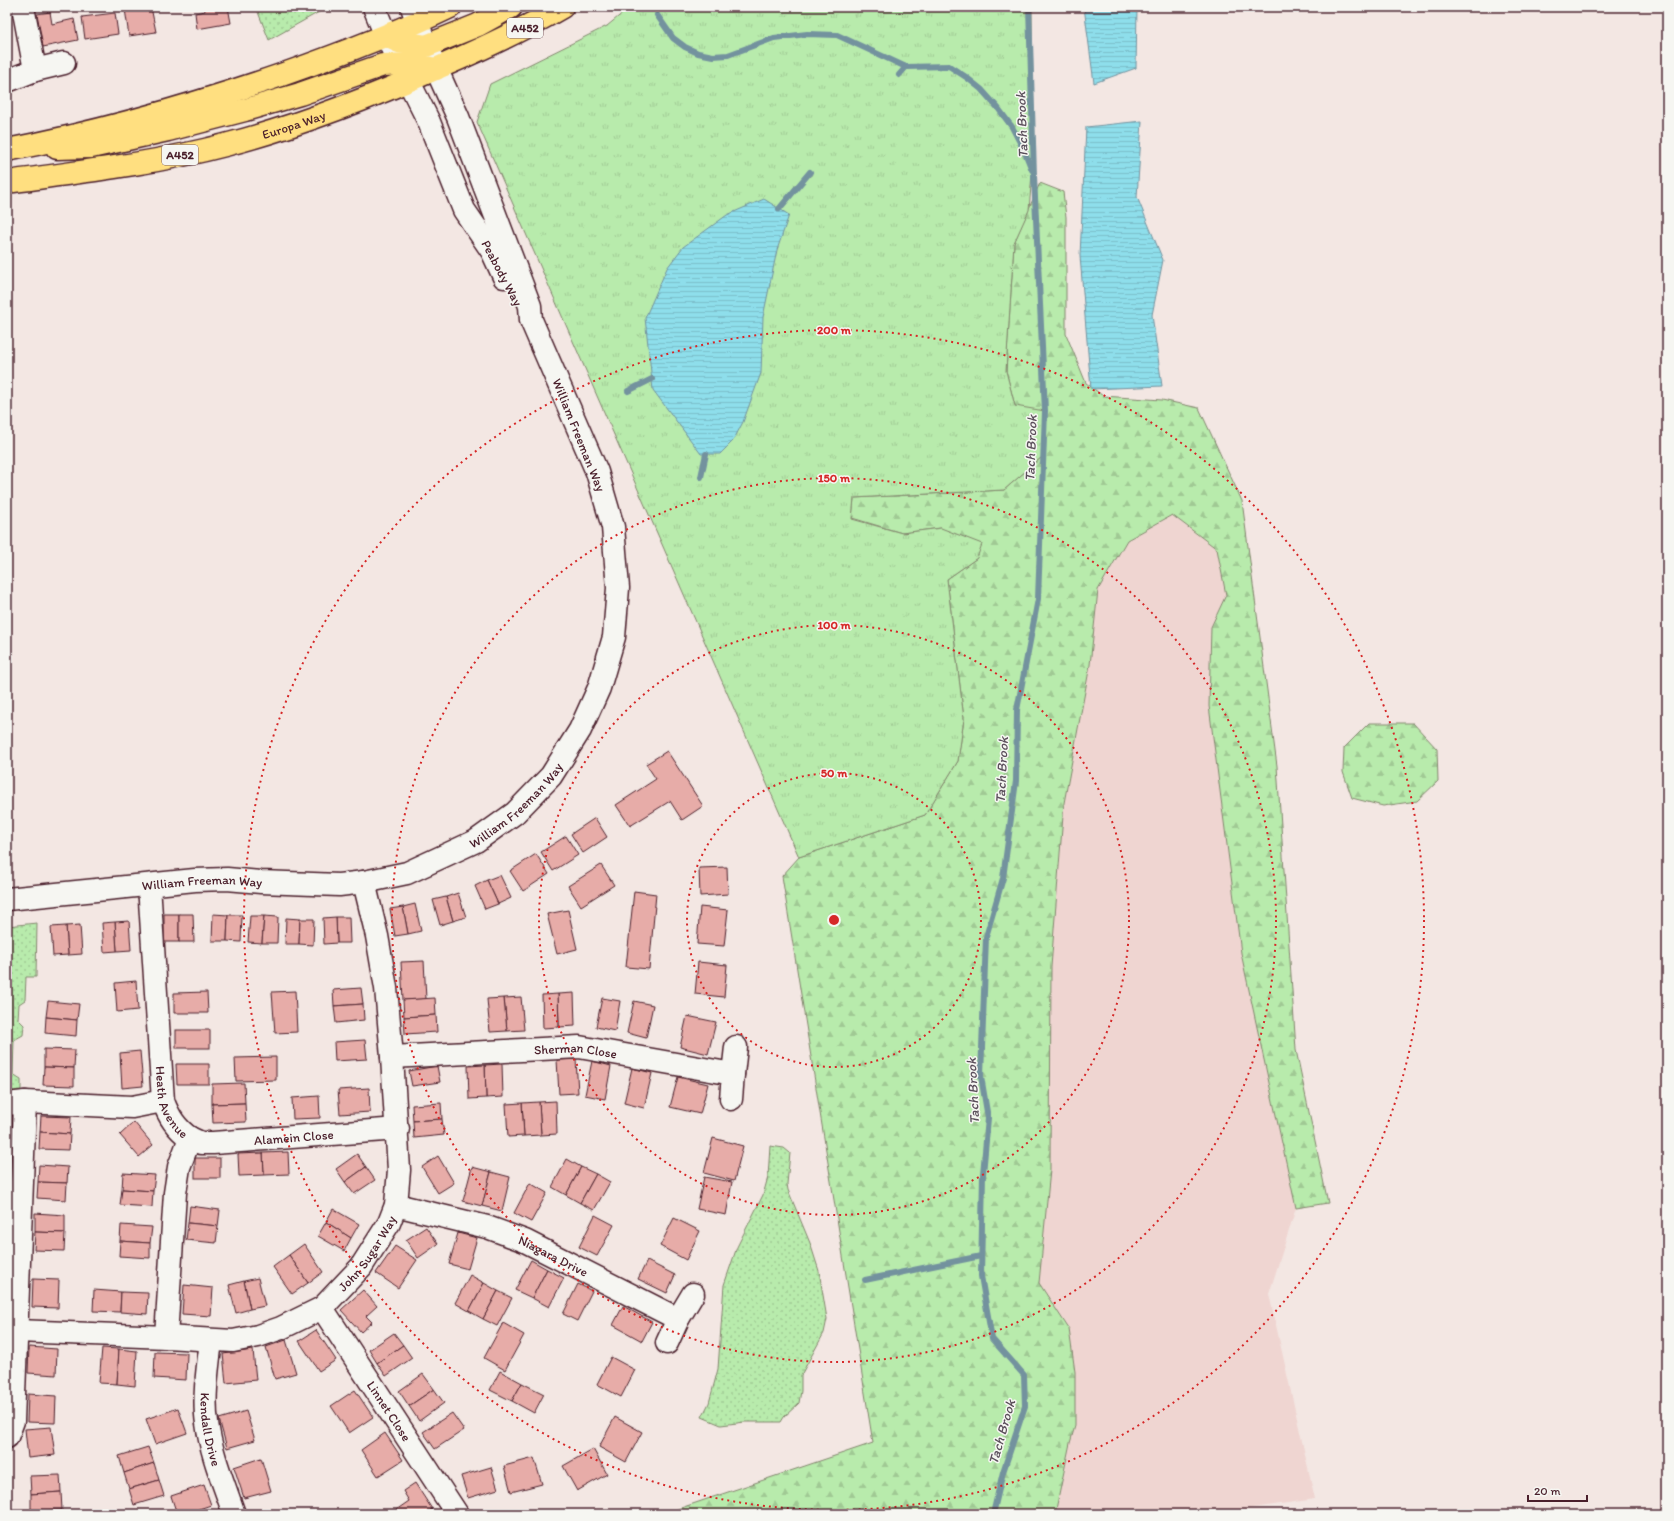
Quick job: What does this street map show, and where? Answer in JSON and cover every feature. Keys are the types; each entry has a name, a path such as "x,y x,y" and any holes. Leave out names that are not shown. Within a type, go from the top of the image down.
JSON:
{"highway":[{"path":"11,149 176,109 238,90 386,36 415,15 450,7"},
{"path":"386,36 399,42 426,46 478,25 511,7"},
{"name":"A452","path":"436,69 513,34 562,7"},
{"path":"11,149 99,146 245,110 300,94 370,69 404,72 423,66 436,69"},
{"name":"Europa Way","path":"7,182 156,160 224,146 275,131 340,109 404,72"}],"street":[{"path":"23,7 35,70"},
{"name":"Peabody Way","path":"374,7 386,36 429,122 464,210 492,251 519,308 531,320"},
{"name":"Peabody Way","path":"415,15 426,46 458,117 530,306 531,320"},
{"path":"7,81 35,70 64,63"},
{"name":"William Freeman Way","path":"7,899 195,880 227,879 339,885 364,882 407,873 476,841 515,813 551,776 580,730 599,688 614,637 618,588 613,527 597,472 531,320"},
{"name":"John Sugar Way","path":"17,1331 233,1341 258,1336 296,1321 322,1308 361,1267 389,1223 396,1206 399,1170 398,1129 384,977 377,936 364,882"},
{"name":"Heath Avenue","path":"149,885 163,1101 168,1116 176,1126 190,1138 179,1167 175,1193 166,1337"},
{"name":"Sherman Close","path":"392,1057 579,1047 733,1074"},
{"path":"731,1099 736,1047"},
{"path":"7,1437 13,1421 17,1331 16,1103 132,1107 163,1101"},
{"name":"Alamein Close","path":"190,1138 201,1143 213,1143 398,1129"},
{"name":"Niagara Drive","path":"396,1206 487,1227 525,1241 678,1319"},
{"path":"667,1344 678,1319 693,1294"},
{"name":"Linnet Close","path":"322,1308 457,1514"},
{"name":"Kendall Drive","path":"211,1341 208,1370 207,1422 211,1442 234,1514"}],"shaded area":[{"path":"1172,515 1217,549 1226,595 1211,627 1209,706 1241,953 1296,1208 1269,1294 1315,1499 1213,1514 1055,1514 1075,1426 1075,1372 1069,1329 1039,1283 1050,1170 1051,967 1064,803 1090,665 1098,590 1127,540"}],"green space":[{"path":"256,7 328,7 269,40"},
{"path":"630,7 1032,7 1033,162 1029,210 1014,243 1006,371 1015,406 1045,411 1043,456 1004,490 854,498 852,519 902,533 941,528 982,544 977,558 947,579 964,719 958,761 925,815 799,857 477,122 490,84 607,26"},
{"path":"1040,183 1063,192 1066,217 1066,334 1086,383 1103,396 1162,400 1199,408 1242,501 1277,766 1296,1050 1328,1203 1296,1208 1241,953 1209,706 1211,627 1226,595 1217,549 1172,515 1127,540 1098,590 1090,665 1064,803 1051,967 1050,1170 1039,1283 1069,1329 1075,1372 1075,1426 1055,1514 663,1514 873,1443 782,876 799,857 925,815 958,761 964,719 947,579 977,558 941,528 902,533 852,518 854,498 1004,490 1043,456 1015,406 1006,371 1014,243"},
{"path":"1369,723 1413,723 1437,749 1438,781 1417,801 1383,806 1352,798 1343,772 1344,748"},
{"path":"37,923 36,977 26,977 25,1000 19,1004 18,1019 24,1025 23,1035 14,1040 13,1075 21,1080 21,1090 7,1092 7,926"},
{"path":"770,1146 784,1148 790,1153 787,1184 788,1190 810,1243 819,1271 827,1319 824,1333 801,1375 799,1403 784,1417 781,1422 745,1422 721,1425 702,1417 709,1403 718,1369 724,1285 737,1247 763,1195 768,1177"}],"water":[{"path":"1084,7 1137,7 1136,68 1094,83"},
{"path":"1142,121 1137,197 1163,260 1152,315 1162,386 1091,389 1080,256 1086,127"},
{"path":"764,199 789,215 777,250 763,317 761,373 743,422 733,441 720,454 701,454 653,390 645,318 667,268 683,247 727,215"}],"building":[{"path":"151,7 156,32 129,36 125,9"},
{"path":"204,7 228,7 231,23 197,29 195,13 205,11"},
{"path":"50,12 52,24 74,19 78,40 43,47 37,14"},
{"path":"115,13 118,34 85,39 82,17"},
{"path":"667,751 703,806 682,820 670,801 630,826 616,805 656,779 646,764"},
{"path":"595,818 607,837 583,853 571,834"},
{"path":"566,836 578,855 553,871 541,852"},
{"path":"536,854 549,874 523,891 510,871"},
{"path":"601,865 614,885 581,906 568,886"},
{"path":"727,867 728,894 700,896 699,868"},
{"path":"500,875 511,898 498,904 487,880"},
{"path":"487,880 498,904 485,909 475,886"},
{"path":"634,891 656,894 649,969 626,967"},
{"path":"458,893 466,917 453,921 446,897"},
{"path":"446,897 453,921 440,925 433,900"},
{"path":"415,904 421,931 408,934 403,907"},
{"path":"403,907 408,934 395,936 390,909"},
{"path":"700,907 728,910 724,946 697,944"},
{"path":"568,910 577,949 557,954 547,914"},
{"path":"164,914 179,914 179,942 164,942"},
{"path":"179,914 193,914 194,942 179,942"},
{"path":"213,914 228,915 227,941 212,941"},
{"path":"228,915 242,915 241,942 227,941"},
{"path":"250,916 264,916 262,943 248,942"},
{"path":"264,916 278,917 277,943 262,943"},
{"path":"336,917 349,917 350,943 337,943"},
{"path":"336,917 337,943 324,944 323,918"},
{"path":"286,918 300,919 299,944 285,944"},
{"path":"300,919 314,919 313,945 299,944"},
{"path":"129,921 131,950 117,951 115,922"},
{"path":"115,922 117,951 104,952 102,923"},
{"path":"80,925 82,954 68,955 66,926"},
{"path":"66,926 68,955 53,956 51,927"},
{"path":"424,961 426,999 403,1000 401,962"},
{"path":"698,962 727,965 724,997 695,994"},
{"path":"136,981 138,1010 117,1012 115,983"},
{"path":"361,988 363,1004 334,1006 333,990"},
{"path":"295,991 297,1032 275,1033 272,992"},
{"path":"207,992 208,1013 174,1013 174,993"},
{"path":"574,993 575,1026 559,1027 558,994"},
{"path":"558,994 559,1027 543,1028 542,995"},
{"path":"521,997 524,1030 507,1031 504,998"},
{"path":"435,998 436,1015 404,1017 403,1000"},
{"path":"504,998 507,1031 490,1032 487,999"},
{"path":"602,998 620,1001 615,1031 596,1027"},
{"path":"48,1001 79,1004 77,1020 46,1017"},
{"path":"634,1001 653,1005 646,1038 627,1033"},
{"path":"363,1004 364,1020 336,1023 334,1006"},
{"path":"436,1015 437,1032 405,1034 404,1017"},
{"path":"687,1016 716,1022 708,1054 680,1047"},
{"path":"46,1017 77,1020 76,1036 45,1033"},
{"path":"176,1030 210,1030 210,1048 176,1048"},
{"path":"365,1040 367,1059 335,1061 334,1042"},
{"path":"44,1049 75,1050 74,1068 44,1067"},
{"path":"140,1051 143,1086 122,1088 120,1053"},
{"path":"276,1057 276,1080 236,1081 235,1058"},
{"path":"576,1059 578,1093 559,1094 557,1060"},
{"path":"592,1061 611,1066 605,1099 585,1095"},
{"path":"176,1064 209,1064 209,1084 177,1084"},
{"path":"502,1064 503,1097 486,1098 485,1065"},
{"path":"485,1065 486,1098 469,1099 468,1066"},
{"path":"437,1066 440,1082 412,1086 409,1071"},
{"path":"44,1067 74,1068 74,1086 43,1085"},
{"path":"632,1068 652,1073 644,1108 624,1103"},
{"path":"678,1077 708,1084 700,1114 670,1107"},
{"path":"244,1083 245,1103 212,1104 212,1084"},
{"path":"369,1088 370,1112 340,1114 338,1090"},
{"path":"319,1096 320,1118 293,1119 292,1098"},
{"path":"556,1101 557,1134 541,1135 539,1102"},
{"path":"539,1102 541,1135 524,1136 522,1103"},
{"path":"245,1103 246,1122 213,1123 212,1104"},
{"path":"441,1103 442,1119 413,1121 412,1105"},
{"path":"522,1103 524,1136 508,1137 506,1104"},
{"path":"41,1116 71,1117 70,1134 40,1132"},
{"path":"442,1119 444,1135 414,1138 413,1121"},
{"path":"134,1122 153,1145 139,1157 120,1135"},
{"path":"40,1132 70,1134 69,1150 39,1149"},
{"path":"713,1138 743,1146 734,1181 704,1173"},
{"path":"288,1152 289,1174 264,1175 263,1153"},
{"path":"263,1153 264,1175 239,1176 238,1154"},
{"path":"357,1154 366,1167 345,1182 336,1169"},
{"path":"438,1156 454,1183 438,1193 422,1167"},
{"path":"195,1158 220,1158 220,1178 195,1178"},
{"path":"567,1159 581,1167 566,1195 552,1187"},
{"path":"39,1165 68,1167 67,1183 38,1182"},
{"path":"366,1167 375,1180 354,1194 345,1182"},
{"path":"472,1167 491,1172 482,1206 463,1201"},
{"path":"581,1167 596,1174 580,1203 566,1195"},
{"path":"491,1172 510,1177 502,1211 482,1206"},
{"path":"123,1173 155,1175 153,1191 122,1189"},
{"path":"596,1174 610,1182 594,1210 580,1203"},
{"path":"704,1177 732,1182 726,1215 697,1209"},
{"path":"38,1182 67,1183 66,1200 37,1198"},
{"path":"530,1183 547,1193 531,1222 514,1213"},
{"path":"122,1189 153,1191 152,1207 120,1205"},
{"path":"190,1206 220,1210 218,1226 188,1223"},
{"path":"333,1209 359,1224 351,1238 326,1222"},
{"path":"35,1213 65,1215 65,1233 35,1232"},
{"path":"595,1215 614,1225 597,1256 579,1247"},
{"path":"674,1218 700,1231 686,1260 660,1246"},
{"path":"326,1222 351,1238 344,1251 318,1236"},
{"path":"188,1223 218,1226 216,1243 186,1240"},
{"path":"121,1225 152,1227 150,1243 120,1241"},
{"path":"426,1227 438,1244 418,1258 406,1240"},
{"path":"35,1232 65,1233 64,1251 34,1250"},
{"path":"458,1233 477,1238 468,1269 449,1264"},
{"path":"120,1241 150,1243 150,1258 119,1256"},
{"path":"304,1244 323,1272 308,1283 289,1255"},
{"path":"395,1246 417,1260 398,1288 376,1273"},
{"path":"289,1255 308,1283 292,1294 273,1267"},
{"path":"531,1260 547,1269 532,1298 515,1290"},
{"path":"647,1261 675,1275 667,1293 638,1279"},
{"path":"547,1269 564,1278 549,1307 532,1298"},
{"path":"470,1275 484,1283 469,1311 455,1303"},
{"path":"258,1278 265,1306 250,1309 244,1281"},
{"path":"33,1279 59,1280 58,1308 32,1307"},
{"path":"244,1281 250,1309 236,1313 229,1285"},
{"path":"484,1283 498,1291 483,1319 469,1311"},
{"path":"578,1284 592,1291 577,1321 563,1314"},
{"path":"184,1285 213,1288 211,1316 182,1314"},
{"path":"94,1290 121,1292 120,1312 93,1311"},
{"path":"363,1290 377,1306 366,1316 372,1322 361,1332 341,1310"},
{"path":"498,1291 512,1298 497,1326 483,1319"},
{"path":"121,1292 148,1293 147,1314 120,1312"},
{"path":"623,1306 652,1322 642,1341 613,1325"},
{"path":"503,1323 524,1335 505,1370 484,1358"},
{"path":"316,1330 336,1360 319,1371 299,1341"},
{"path":"394,1333 403,1345 377,1363 369,1350"},
{"path":"286,1340 296,1373 275,1379 266,1347"},
{"path":"403,1345 412,1358 386,1376 377,1363"},
{"path":"29,1347 57,1349 56,1375 28,1373"},
{"path":"102,1348 119,1349 117,1384 99,1383"},
{"path":"119,1349 137,1351 135,1386 117,1384"},
{"path":"253,1350 256,1380 226,1383 223,1354"},
{"path":"155,1352 187,1353 186,1380 154,1378"},
{"path":"611,1357 635,1370 621,1397 597,1384"},
{"path":"500,1371 522,1383 512,1401 490,1390"},
{"path":"423,1374 434,1389 409,1406 399,1391"},
{"path":"522,1383 544,1394 534,1413 512,1401"},
{"path":"434,1389 444,1403 419,1421 409,1406"},
{"path":"355,1390 373,1417 349,1433 331,1406"},
{"path":"28,1394 56,1396 55,1423 27,1422"},
{"path":"178,1408 187,1433 155,1444 146,1419"},
{"path":"246,1411 255,1440 227,1448 219,1419"},
{"path":"452,1413 464,1430 435,1449 423,1432"},
{"path":"615,1417 642,1432 626,1462 599,1447"},
{"path":"51,1427 55,1455 28,1458 25,1429"},
{"path":"385,1433 403,1460 378,1476 361,1450"},
{"path":"148,1447 154,1463 124,1473 119,1456"},
{"path":"593,1449 607,1474 577,1491 563,1466"},
{"path":"261,1458 271,1491 244,1498 234,1467"},
{"path":"534,1458 542,1484 511,1492 504,1466"},
{"path":"154,1463 159,1480 129,1489 124,1473"},
{"path":"491,1467 498,1489 468,1498 461,1476"},
{"path":"60,1475 61,1492 31,1494 30,1476"},
{"path":"159,1480 164,1496 134,1505 129,1489"},
{"path":"415,1483 432,1509 425,1514 399,1514 396,1510 409,1501 403,1491"},
{"path":"204,1485 211,1505 184,1514 177,1514 171,1496"},
{"path":"61,1492 62,1510 31,1511 31,1494"}],"waterway":[{"name":"Tach Brook","path":"993,1514 1003,1472 1025,1406 1024,1375 992,1339 981,1276 983,1174 988,1118 981,1076 986,937 1003,878 1016,781 1017,710 1038,599 1045,411 1034,176 1029,7"},
{"path":"657,15 673,38 685,47 698,53 713,56 728,55 774,38 807,34 837,35 906,67 949,66 981,89 998,108 1012,127 1032,170"},
{"path":"899,75 906,67"},
{"path":"779,209 810,172"},
{"path":"628,391 652,379"},
{"path":"701,477 706,454"},
{"path":"865,1280 981,1256"}]}
